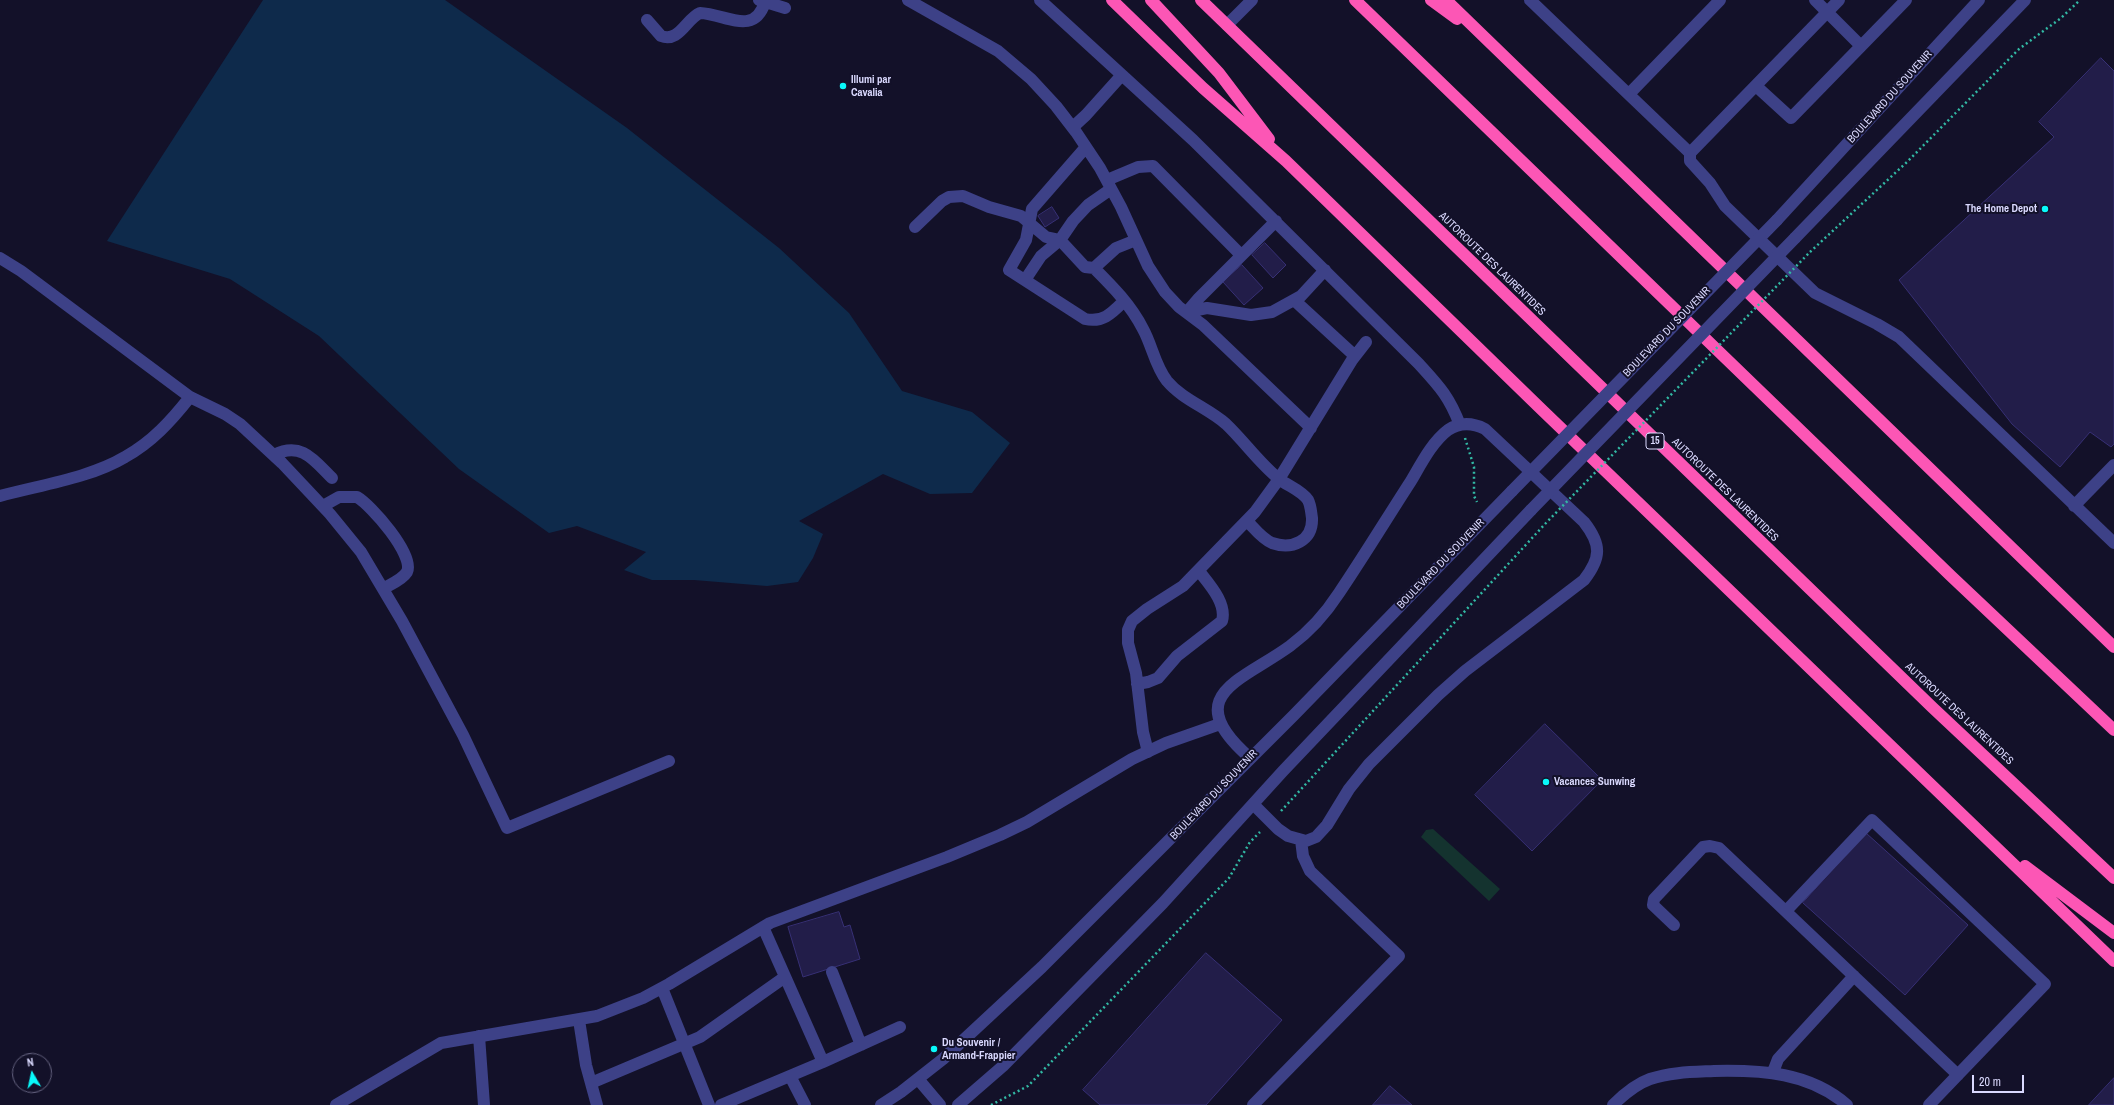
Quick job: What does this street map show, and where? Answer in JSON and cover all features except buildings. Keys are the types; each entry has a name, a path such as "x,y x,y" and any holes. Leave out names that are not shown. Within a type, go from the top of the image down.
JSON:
{"highway":[{"path":"1112,0 1203,88 1286,161 1539,408 1982,832 2114,961"},
{"path":"1151,0 1219,73 1286,161"},
{"name":"AUTOROUTE DES LAURENTIDES","path":"1201,0 1933,708 2114,878"},
{"path":"1355,0 1951,576 2114,730"},
{"path":"1431,0 1486,40"},
{"path":"1446,0 2111,645"},
{"path":"1982,832 2114,933"}],"street":[{"path":"908,0 982,41 1016,64 1056,106 1086,147 1109,184 1148,266 1173,301 1188,312 1311,428"},
{"path":"1040,0 1121,76 1193,140 1325,270 1446,393 1452,403 1460,425"},
{"path":"1227,25 1252,0"},
{"path":"1530,0 1690,153"},
{"path":"1629,94 1720,0"},
{"path":"1815,0 1861,46"},
{"path":"1838,0 1690,153 1690,161 1710,183 1725,206 1815,293 1899,337 2114,543"},
{"path":"1756,86 1791,118 1906,0"},
{"name":"BOULEVARD DU SOUVENIR","path":"881,1105 918,1079 962,1043 1168,843 1776,220 1979,0"},
{"path":"958,1105 988,1080 1163,902 1253,804 1531,510 2025,0"},
{"path":"647,20 661,36 670,37 680,31 700,13 738,21 751,21 760,14 762,1 785,8"},
{"path":"1072,127 1086,115 1121,76"},
{"path":"1086,147 1032,209 1028,222 1026,240 1009,270 1080,317 1092,321 1104,318 1124,301"},
{"path":"1025,280 1041,256 1060,240 1073,220 1109,184 1138,167 1153,166 1241,255"},
{"path":"914,227 936,205 949,197 963,196 988,207 1016,214 1046,237 1060,240 1085,267 1094,268 1124,301 1144,330 1161,372 1168,382 1194,404 1225,424 1279,479 1300,493 1310,505 1312,524 1307,538 1292,546 1281,545 1267,540 1247,521"},
{"path":"1188,312 1241,255 1276,221"},
{"path":"1094,268 1116,248 1136,240"},
{"path":"0,258 21,271 190,397 225,414 240,424 274,455 323,506 361,552 384,588 440,689 483,774 507,828 669,760"},
{"path":"1188,312 1200,309 1216,308 1251,315 1279,310 1309,290 1325,270"},
{"path":"1294,300 1355,356"},
{"path":"1148,752 1142,732 1137,684 1128,643 1128,630 1132,621 1147,608 1174,593 1199,571 1247,521 1279,479 1355,356 1366,342"},
{"path":"0,496 83,474 124,458 164,428 190,397"},
{"path":"1250,758 1232,741 1220,724 1217,713 1218,705 1225,690 1240,677 1292,645 1317,621 1339,594 1428,453 1449,430 1460,425 1478,425 1496,437 1584,522 1591,531 1597,545 1595,564 1584,580 1465,672 1438,695 1357,779 1320,834 1311,839 1301,840 1288,836 1278,829 1253,804"},
{"path":"274,455 288,450 304,452 332,478"},
{"path":"2074,506 2114,465"},
{"path":"323,506 339,497 357,497 372,510 402,548 408,565 406,572 401,578 384,588"},
{"path":"1137,684 1158,678 1177,656 1222,621 1223,610 1217,597 1199,571"},
{"path":"336,1105 441,1043 579,1020 597,1016 618,1008 662,988 763,927 1000,835 1027,822 1148,752 1220,724"},
{"path":"1786,911 1872,820 2045,984 1929,1105"},
{"path":"1253,1105 1399,956 1310,871 1303,856 1301,840"},
{"path":"1674,925 1653,905 1654,899 1703,847 1710,846 1719,848 1958,1075"},
{"path":"763,927 823,1062"},
{"path":"832,972 861,1045"},
{"path":"1773,1072 1778,1059 1854,976"},
{"path":"591,1083 685,1044 710,1031 785,978"},
{"path":"662,988 709,1105"},
{"path":"579,1020 591,1083 597,1105"},
{"path":"721,1105 823,1062 900,1027"},
{"path":"479,1036 484,1105"},
{"path":"1613,1105 1634,1087 1650,1079 1667,1074 1739,1070 1773,1072 1809,1082 1824,1089 1847,1105"},
{"path":"790,1076 805,1105"},
{"path":"918,1079 940,1105"}],"path":[{"path":"1289,804 1394,687 1545,524 1810,252 1907,162 2019,49 2061,18 2080,0"},
{"path":"1460,425 1474,467 1474,496 1477,502"},
{"path":"992,1105 1028,1086 1229,878 1250,842"}],"green space":[{"path":"1433,829 1500,889 1489,901 1421,837 1426,830"}],"water":[{"path":"263,0 445,0 627,128 779,248 849,313 902,391 972,412 1010,443 972,493 930,494 883,474 799,521 823,534 813,558 798,582 767,586 694,580 652,580 624,570 646,552 577,526 549,533 459,469 319,336 230,279 107,241"}],"place":[{"name":"Illumi par Cavalia","path":"843,86"},
{"name":"The Home Depot","path":"2045,209"},
{"name":"Vacances Sunwing","path":"1546,782"},
{"name":"Du Souvenir / Armand-Frappier","path":"934,1049"}]}
